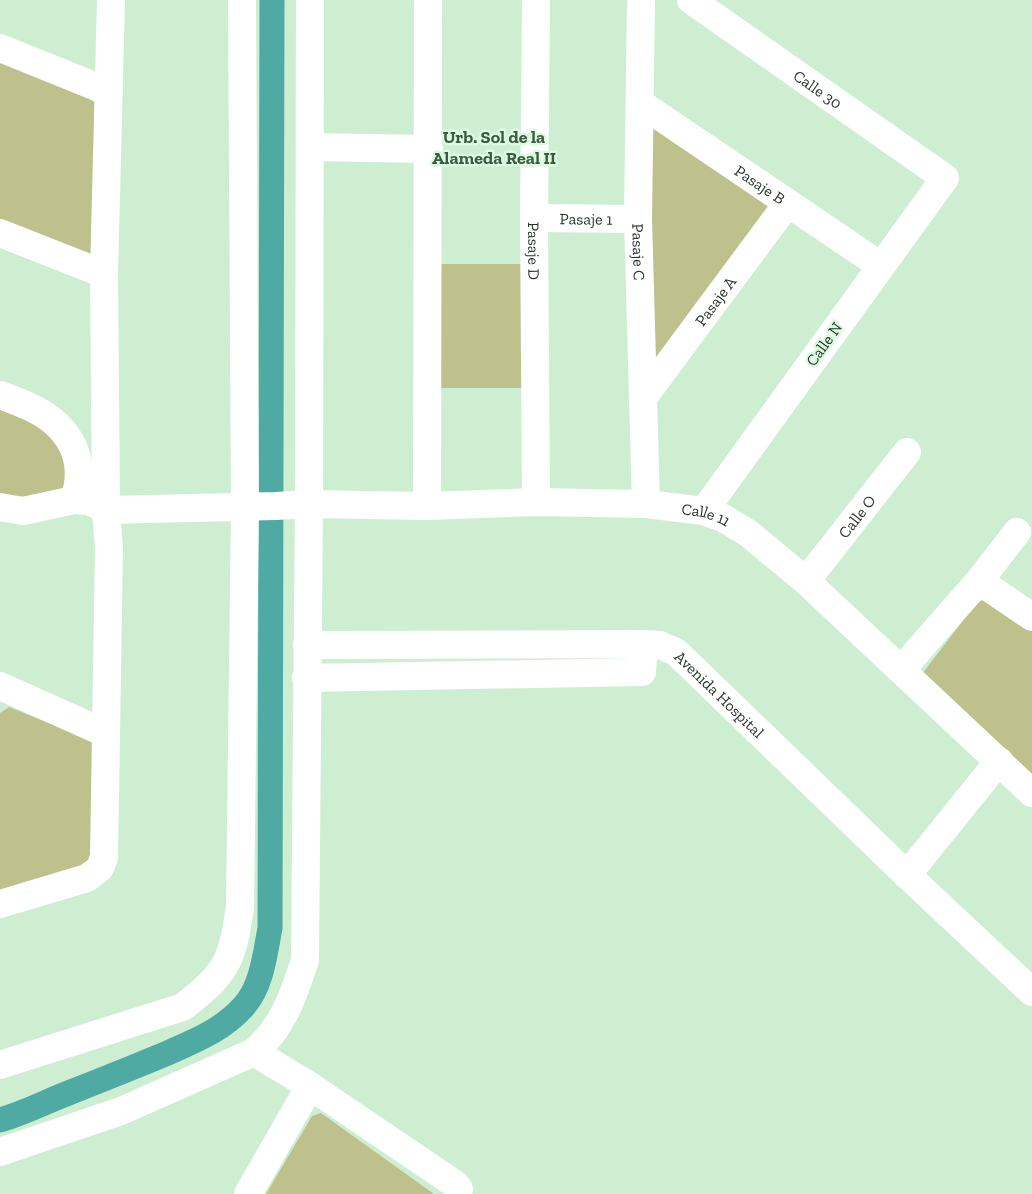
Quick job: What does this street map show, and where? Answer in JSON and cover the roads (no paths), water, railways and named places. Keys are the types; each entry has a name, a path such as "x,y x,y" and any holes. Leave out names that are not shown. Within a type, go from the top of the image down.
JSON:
{"street":[{"path":"0,904 87,878 100,868 104,857 109,548 106,510 104,274 111,0"},
{"path":"0,1064 183,1007 200,994 227,962 234,938 240,907 262,506 242,0"},
{"path":"0,1152 121,1111 254,1052 275,1029 292,1000 305,960 309,504 310,0"},
{"path":"427,506 428,0"},
{"name":"Pasaje D","path":"536,0 534,218 536,502"},
{"name":"Pasaje C","path":"641,0 638,218 646,504"},
{"name":"Calle 30","path":"691,0 945,178"},
{"path":"0,48 109,92"},
{"name":"Pasaje B","path":"640,103 881,266"},
{"path":"310,147 429,149"},
{"name":"Calle N","path":"704,511 945,178"},
{"name":"Pasaje A","path":"643,398 787,204"},
{"name":"Pasaje 1","path":"534,218 638,218"},
{"path":"0,233 104,274"},
{"path":"0,395 33,408 48,418 70,440 80,465 79,487 74,500"},
{"path":"70,440 93,441 105,438"},
{"name":"Calle O","path":"806,581 907,452"},
{"path":"0,507 23,511 74,500 89,501 106,510"},
{"name":"Calle 11","path":"106,510 309,504 427,506 536,502 646,504 704,511 723,518 748,533 806,581 1032,793"},
{"path":"901,670 979,581 1017,532"},
{"path":"979,581 1032,616"},
{"path":"306,678 642,672 644,644"},
{"name":"Avenida Hospital","path":"307,645 644,644 660,645 676,652 907,875 1032,992"},
{"path":"0,686 105,733"},
{"path":"907,875 999,761"},
{"path":"254,1052 310,1086 455,1184 458,1194"},
{"path":"248,1194 310,1086"}],"waterway":[{"path":"0,1120 158,1057 210,1033 228,1021 244,1006 255,989 262,969 270,928 272,0"}],"district":[{"name":"Urb. Sol de la Alameda Real II","path":"494,147"}]}
